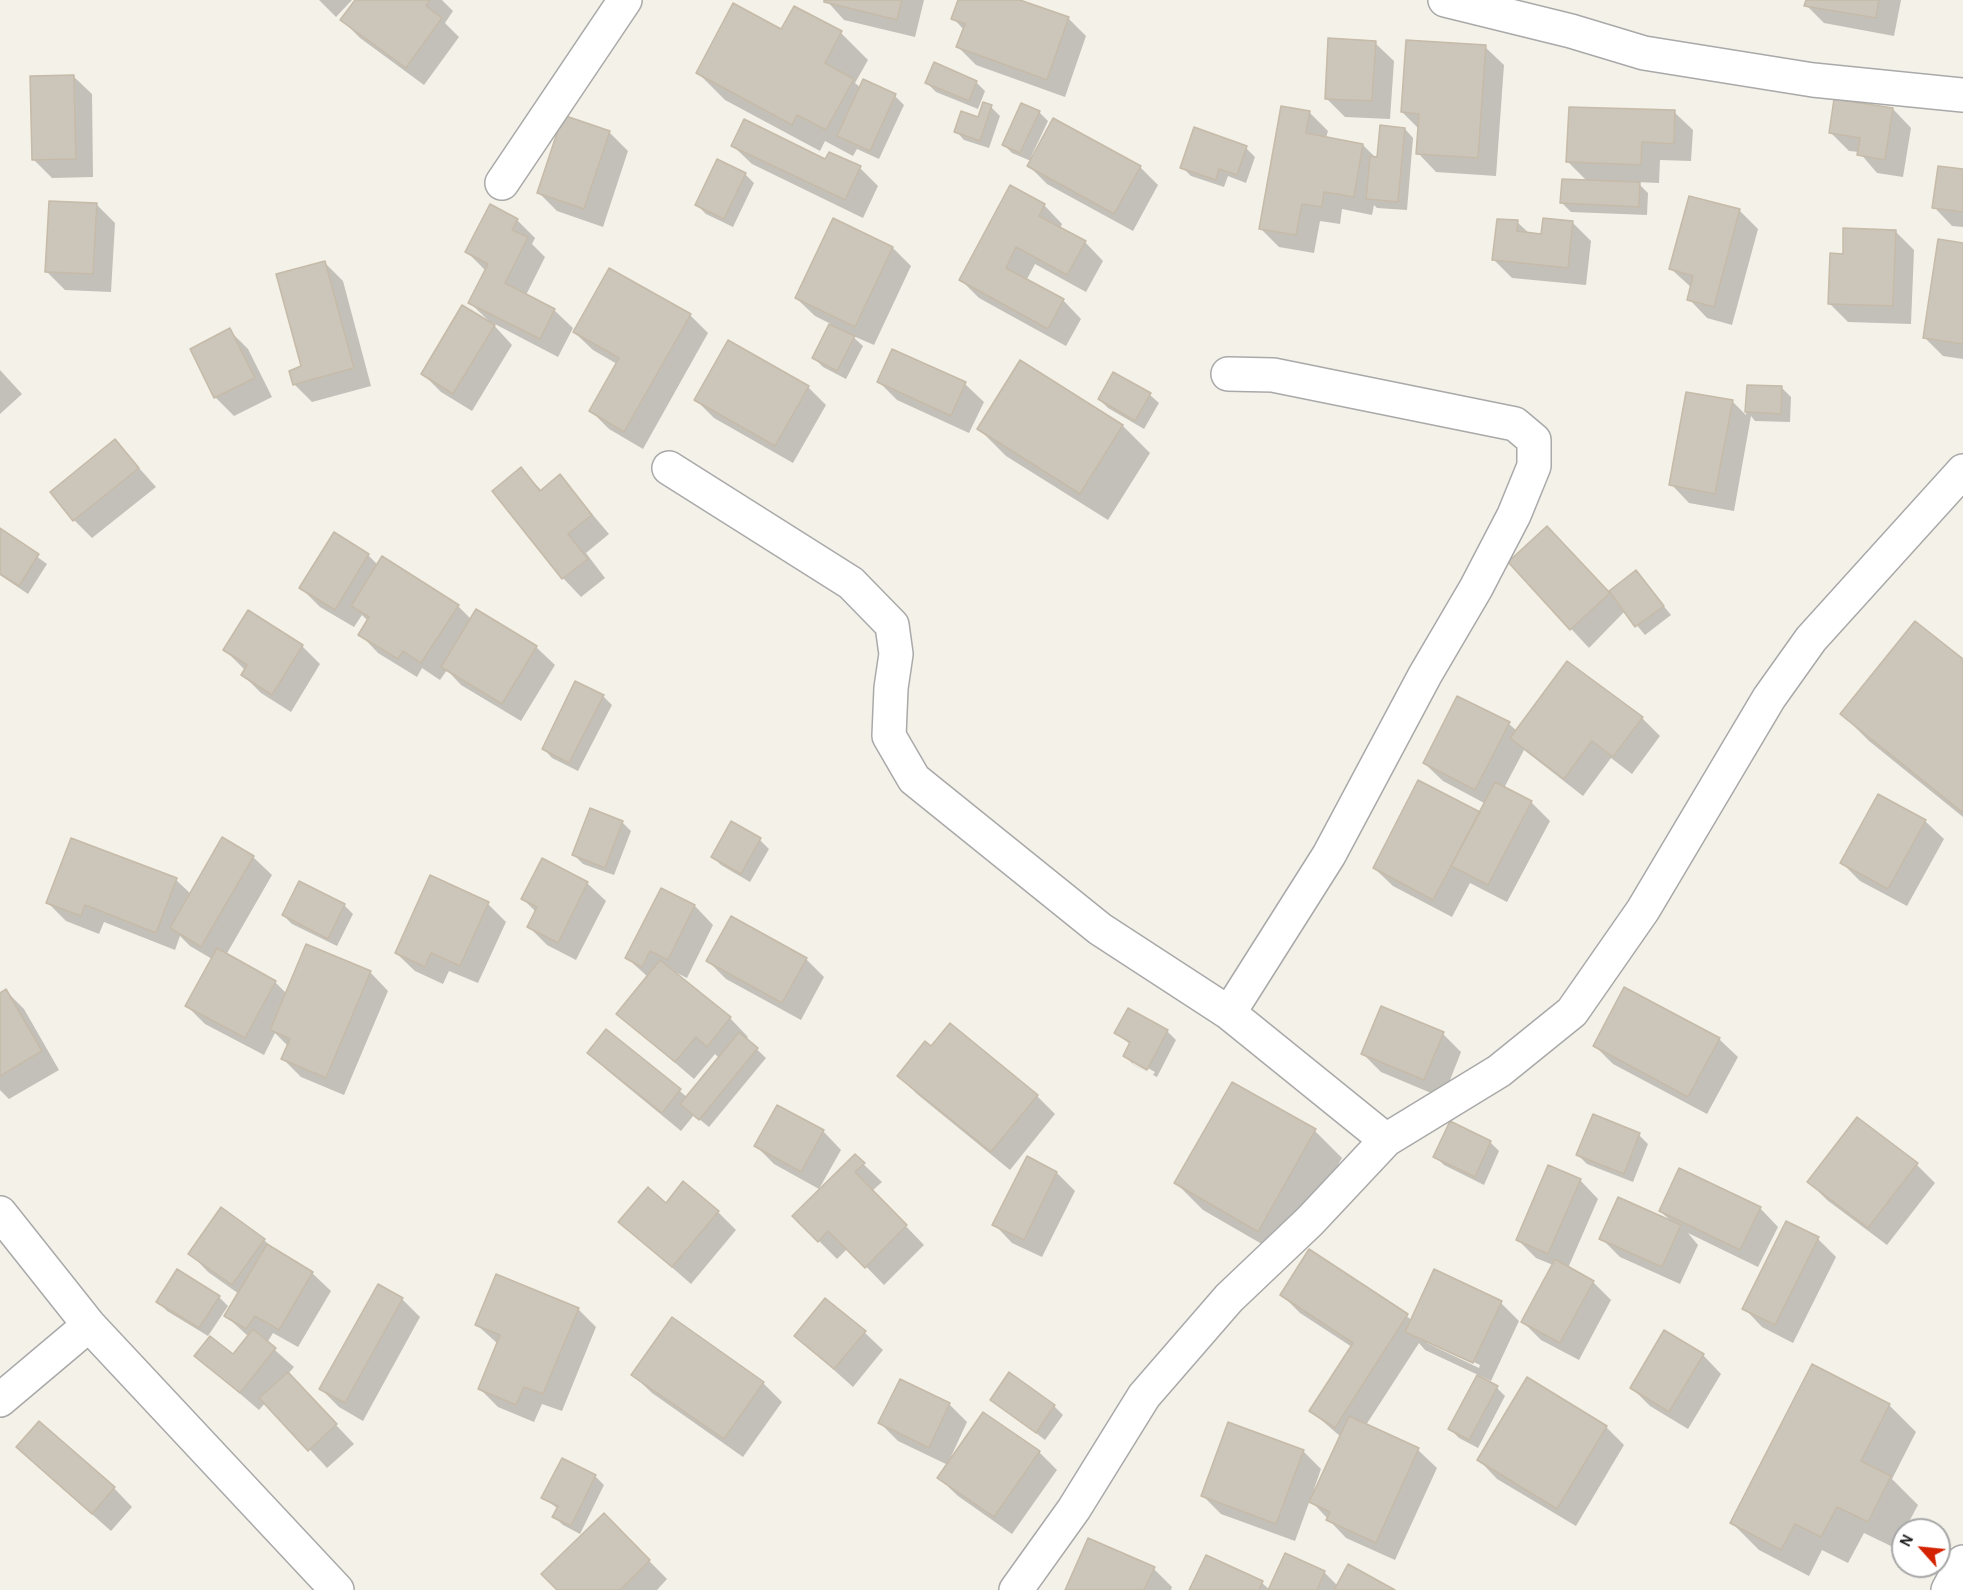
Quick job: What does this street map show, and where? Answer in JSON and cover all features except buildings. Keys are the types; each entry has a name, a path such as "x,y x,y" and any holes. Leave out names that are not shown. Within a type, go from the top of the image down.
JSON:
{"street":[{"path":"502,183 626,0"},
{"path":"1445,0 1571,31 1644,53 1813,80 1963,95"},
{"path":"1228,374 1273,375 1515,424 1534,440 1534,466 1514,515 1476,588 1425,675 1329,855 1229,1013"},
{"path":"669,468 851,584 892,625 896,654 891,688 889,736 914,779 1100,929 1229,1013 1386,1140"},
{"path":"1016,1590 1074,1509 1144,1396 1229,1299 1310,1221 1386,1140 1499,1071 1572,1012 1642,910 1769,698 1811,639 1963,471"},
{"path":"0,1213 88,1325 337,1590"},
{"path":"0,1400 88,1325"},
{"path":"1948,1590 1963,1562"}]}
